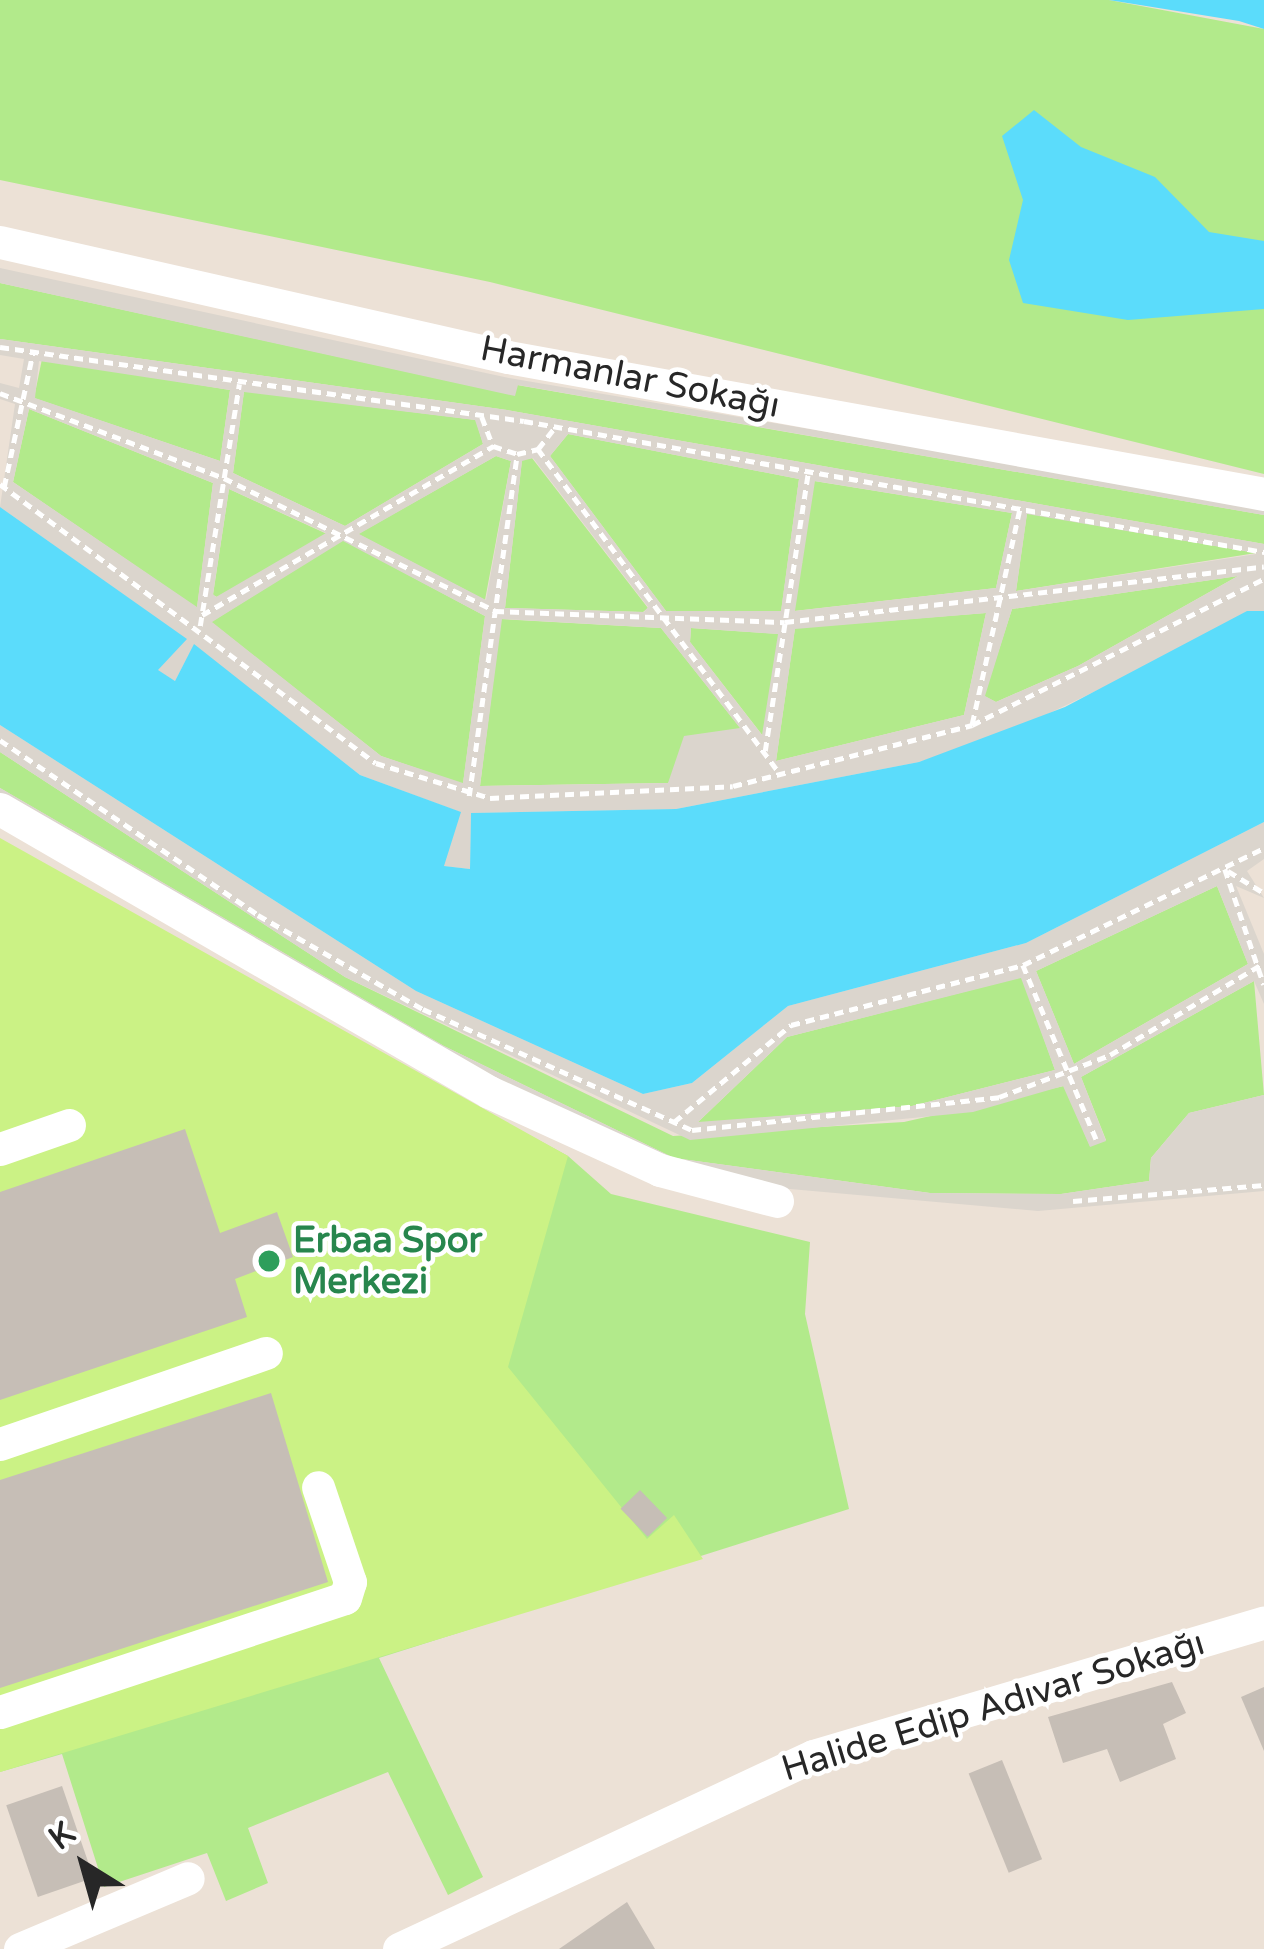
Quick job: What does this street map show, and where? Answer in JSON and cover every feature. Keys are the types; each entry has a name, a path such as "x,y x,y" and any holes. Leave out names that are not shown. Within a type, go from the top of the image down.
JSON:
{"street":[{"name":"Harmanlar Sokağı","path":"0,242 508,357 1264,494"},
{"path":"0,809 489,1092 660,1170 777,1201"},
{"path":"0,1149 69,1125"},
{"path":"0,1444 266,1354"},
{"path":"0,1712 345,1598 350,1582 318,1486"},
{"name":"Halide Edip Adıvar Sokağı","path":"399,1949 813,1756 1264,1622"},
{"path":"20,1949 188,1878"}],"path":[{"path":"0,347 556,426 1264,551"},
{"path":"33,352 2,485 200,626 376,764 469,796 675,792 781,775 972,725 1264,579"},
{"path":"200,626 239,384"},
{"path":"0,393 224,478 495,611 666,622 785,622 999,602 1264,567"},
{"path":"481,415 494,446 517,454 538,449 556,426"},
{"path":"202,614 494,446"},
{"path":"538,449 781,775"},
{"path":"469,796 517,454"},
{"path":"765,754 808,472"},
{"path":"972,725 1020,507"},
{"path":"0,740 348,967 674,1123 719,1132 913,1113 1070,1073 1260,965"},
{"path":"674,1123 791,1024 1023,965 1264,848"},
{"path":"1225,869 1264,893"},
{"path":"1225,869 1264,985"},
{"path":"1023,965 1096,1139"},
{"path":"1073,1202 1264,1185"}],"green space":[{"path":"0,0 1109,0 1264,29 1264,474 490,282 0,180"},
{"path":"0,283 514,395 517,385 1264,515 1264,544 507,410 0,339"},
{"path":"42,359 230,390 220,461 34,398"},
{"path":"244,391 476,420 483,444 345,526 233,473"},
{"path":"29,409 213,483 197,608 13,482"},
{"path":"568,434 799,479 781,612 666,611 550,456"},
{"path":"496,456 511,461 485,600 358,534"},
{"path":"532,458 648,608 643,612 505,608 522,460"},
{"path":"814,481 1012,513 996,588 794,611"},
{"path":"229,489 327,534 217,597 213,595"},
{"path":"1027,513 1256,553 1016,591"},
{"path":"343,540 485,616 463,784 381,756 211,622"},
{"path":"1238,576 1078,666 996,702 984,696 1012,609"},
{"path":"986,613 964,715 776,761 795,628"},
{"path":"501,619 661,628 741,729 668,783 480,786"},
{"path":"691,628 779,634 763,736 690,642"},
{"path":"0,752 345,977 673,1136 904,1122 1064,1086 1090,1146 1106,1140 1081,1077 1254,981 1264,1095 1189,1113 1151,1158 1149,1181 1061,1194 930,1193 674,1158 444,1046 0,788"},
{"name":"Erbaa Spor Merkezi","path":"0,838 568,1156 508,1367 647,1539 674,1515 703,1559 0,1772"},
{"path":"1217,886 1248,964 1074,1064 1036,971"},
{"path":"1022,977 1055,1070 912,1106 697,1123 787,1037"},
{"path":"426,1079 568,1156 611,1194 810,1242 805,1314 849,1509 379,1658 483,1877 448,1895 388,1772 248,1828 268,1883 226,1901 207,1853 104,1887 62,1754 0,1772 0,1731"}],"shaded area":[{"path":"0,268 509,378 1264,506 1264,515 518,385 515,396 0,283"},
{"path":"0,339 507,410 1264,544 1264,611 999,737 919,762 676,809 471,813 470,869 443,866 460,812 360,775 194,645 175,681 157,670 186,639 0,507 15,404 0,399 0,383 19,388 24,359 0,355","holes":["39,361 230,390 220,461 35,398","244,392 475,420 483,444 345,526 233,473","29,409 213,483 197,607 13,482","568,434 799,479 781,611 666,611 550,456","496,456 511,461 486,600 359,534","533,458 648,607 644,612 505,608 522,461","815,481 1012,513 996,588 795,611","229,489 326,533 216,597 213,594","1027,514 1256,554 1016,591","343,541 485,616 463,783 381,756 212,622","1238,576 1078,666 996,702 985,696 1012,609","986,613 964,715 776,761 795,629","502,619 661,628 740,728 684,736 668,783 480,786","691,628 778,634 762,735 690,642"]},
{"path":"0,725 416,991 643,1094 692,1083 788,1006 1026,943 1264,822 1264,859 1247,871 1264,898 1236,886 1264,954 1264,1004 1254,981 1081,1077 1106,1141 1090,1147 1063,1086 973,1112 690,1140 345,977 0,752","holes":["1217,886 1248,964 1074,1064 1036,971","1021,978 1055,1070 912,1106 698,1122 787,1037"]},
{"path":"0,788 444,1046 674,1158 930,1193 1061,1194 1149,1181 1151,1158 1189,1113 1264,1095 1264,1191 1038,1211 733,1184 559,1113 0,799"}],"water":[{"path":"1109,0 1264,0 1264,29 1239,21"},
{"path":"1034,110 1081,147 1155,177 1209,232 1264,241 1264,309 1128,320 1023,303 1009,260 1023,200 1002,136"},
{"path":"0,507 187,639 158,670 175,681 194,644 360,775 461,812 444,866 470,869 471,813 676,809 919,762 1065,707 1247,611 1264,611 1264,822 1026,943 788,1006 692,1083 643,1094 416,991 0,725"}],"building":[{"path":"185,1129 220,1233 277,1212 293,1257 235,1279 247,1317 0,1400 0,1192"},
{"path":"271,1393 328,1582 0,1688 0,1480"},
{"path":"640,1490 667,1518 648,1537 621,1509"},
{"path":"1172,1682 1186,1713 1163,1724 1176,1759 1120,1782 1107,1749 1063,1763 1048,1717"},
{"path":"1264,1687 1264,1751 1241,1697"},
{"path":"1002,1760 1042,1859 1009,1873 969,1773"},
{"path":"62,1786 94,1878 38,1897 6,1805"},
{"path":"627,1902 655,1949 559,1949"}],"place":[{"name":"Erbaa Spor Merkezi","path":"269,1261"}]}
